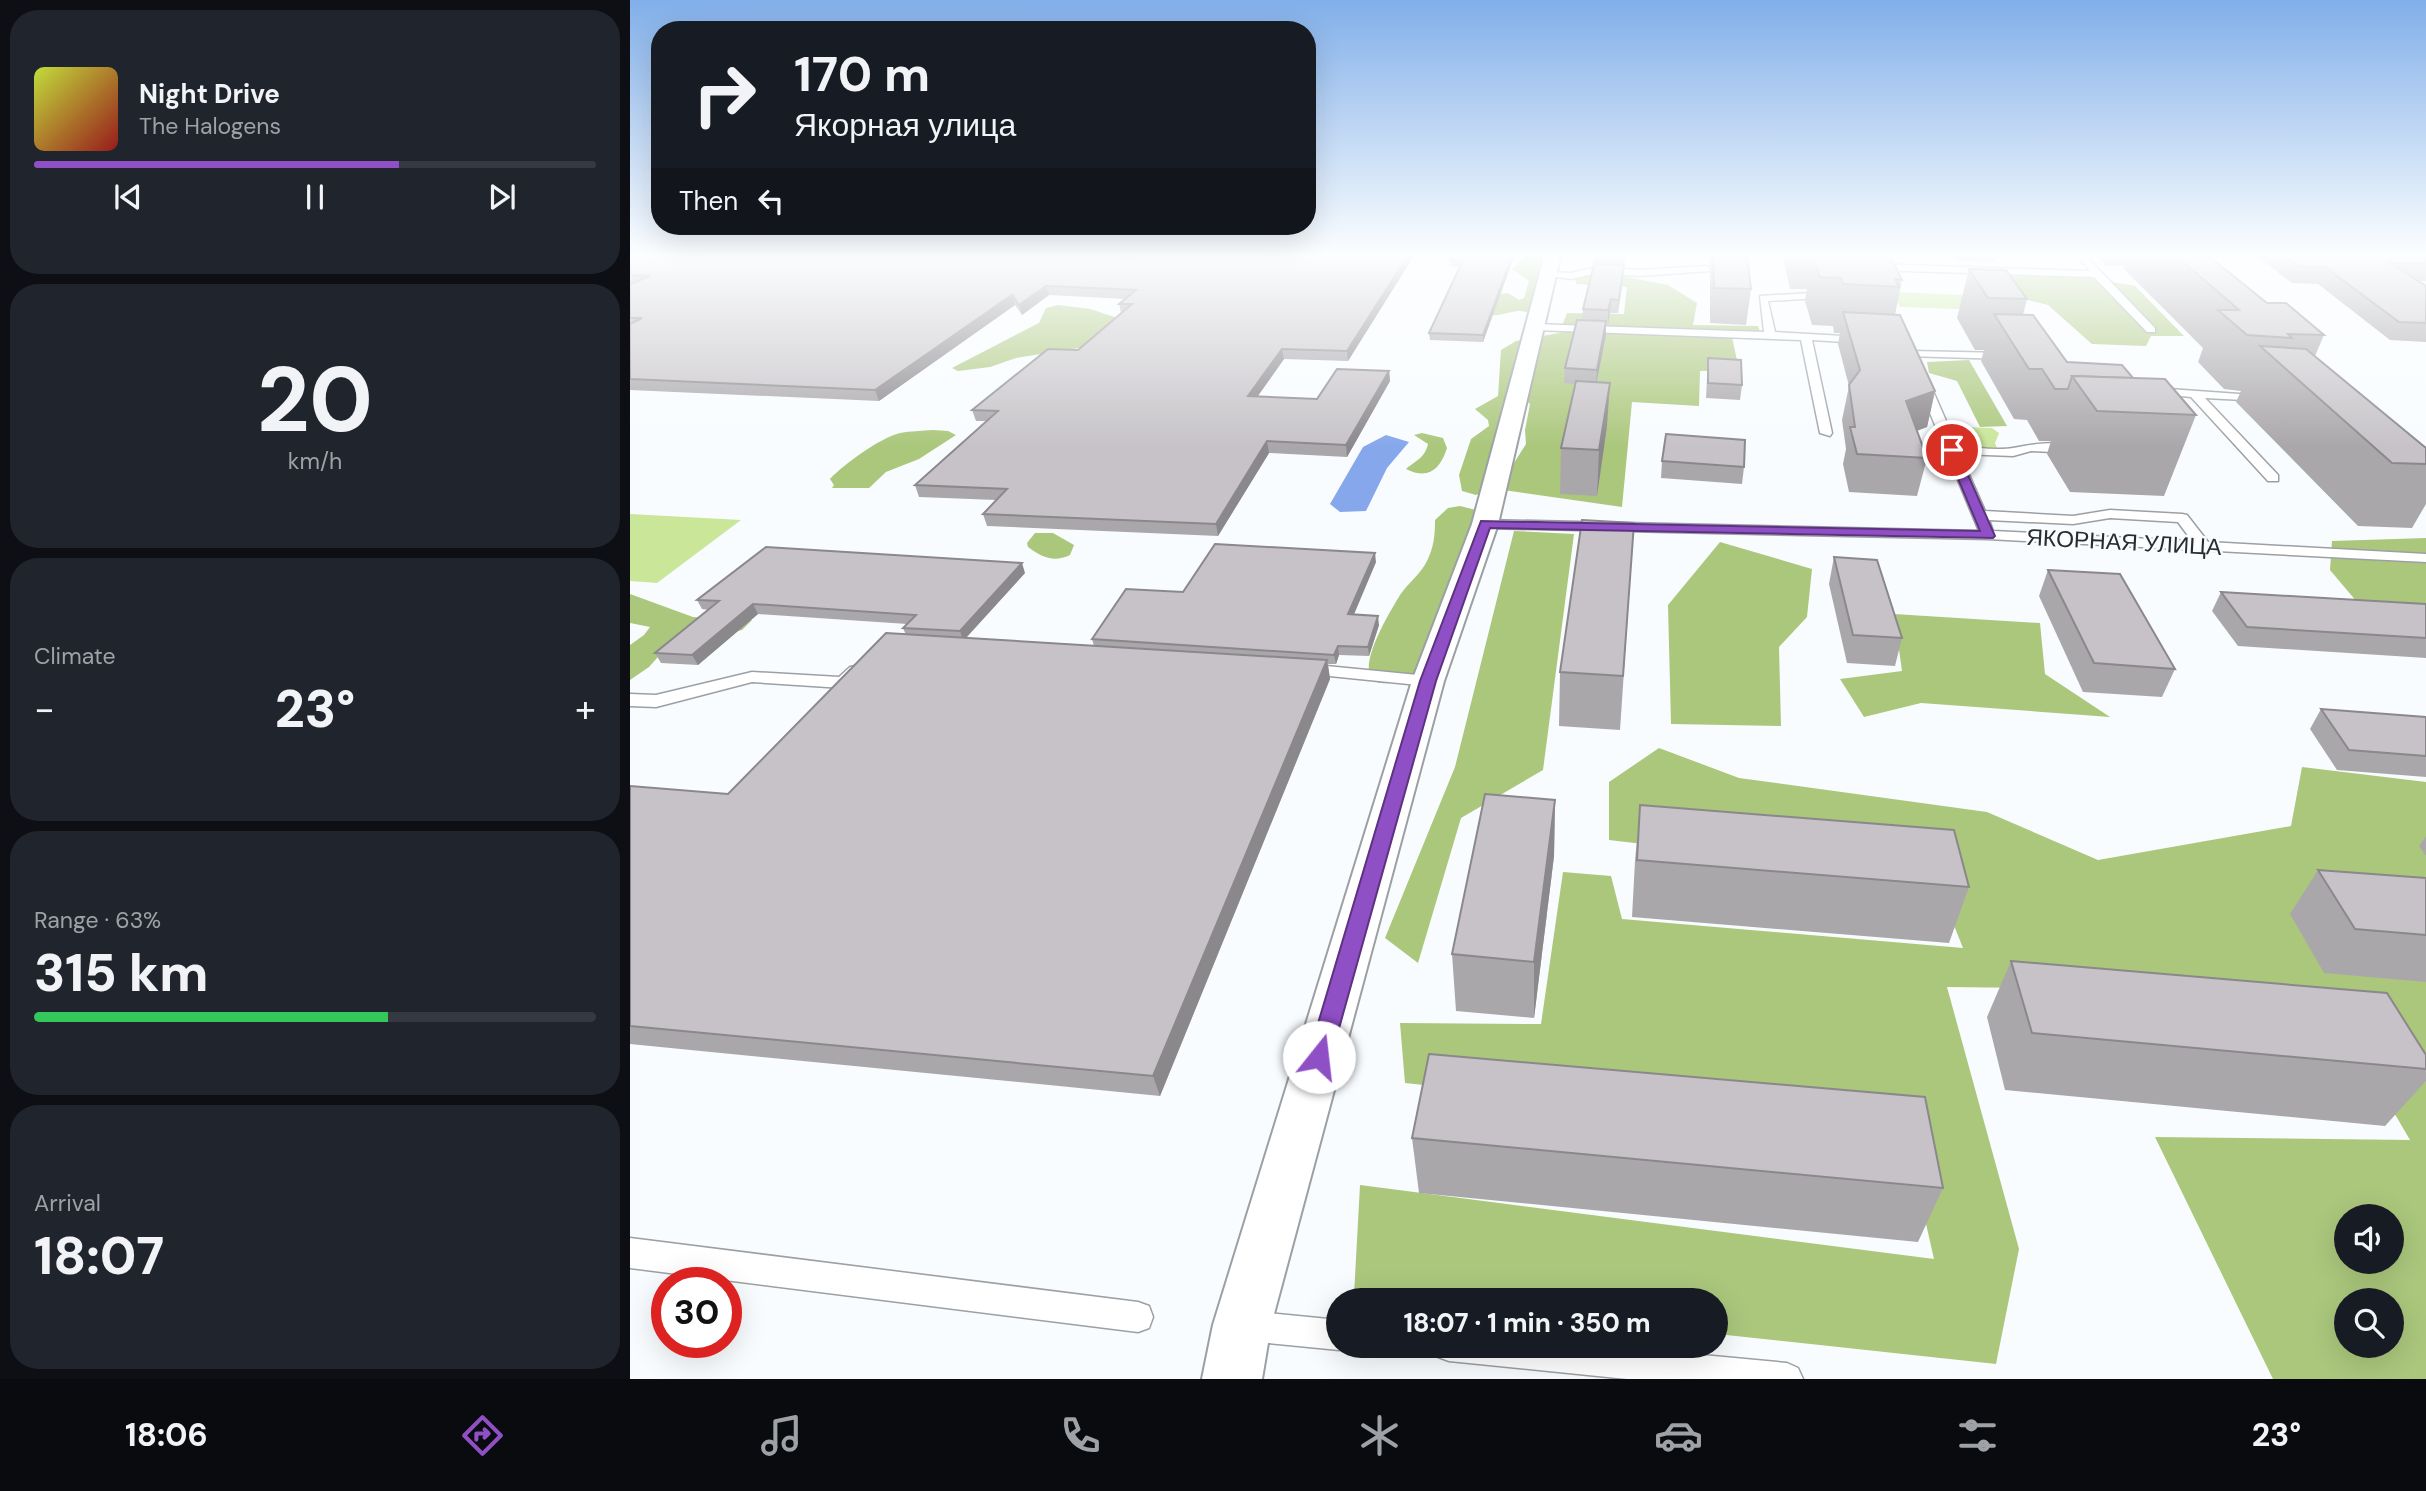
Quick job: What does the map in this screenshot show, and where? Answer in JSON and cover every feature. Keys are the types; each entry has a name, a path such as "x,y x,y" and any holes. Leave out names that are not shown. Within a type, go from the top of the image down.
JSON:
{"street":[{"path":"1237,1352 1428,681 1485,524 1537,318"}],"lane":[{"path":"1767,318 1770,335"},
{"path":"2139,318 2151,331"},
{"path":"1535,327 1869,340"},
{"path":"1806,337 1826,433"},
{"path":"1988,536 1909,348 2012,356"},
{"path":"2142,390 2275,399"},
{"path":"2193,393 2273,478"},
{"path":"1952,450 2013,452 2030,447 2084,449"},
{"path":"1979,515 2073,520 2110,514 2182,518 2204,547"},
{"name":"ЯКОРНАЯ УЛИЦА","path":"1485,524 1988,536 2426,558"},
{"path":"630,700 656,701 752,677 843,683 872,654"},
{"path":"1290,668 1428,681"},
{"path":"630,1253 1138,1317"},
{"path":"1237,1352 1326,1337"},
{"path":"1572,1358 1787,1379"}],"green space":[{"path":"1041,318 1121,319 1091,346 1016,358 990,367 958,371 952,368 1039,323"},
{"path":"1565,318 1694,318 1693,325 1758,326 1761,334 1562,326"},
{"path":"2063,318 2167,318 2184,336 2151,336 2146,346 2092,344"},
{"path":"1569,331 1732,337 1739,370 1700,371 1699,406 1632,402 1622,507 1503,490 1512,466 1526,444 1525,430 1530,404 1525,399 1506,407 1490,452 1490,489 1476,495 1462,491 1459,475 1471,439 1489,426 1488,420 1475,409 1498,396 1501,350 1516,341"},
{"path":"1969,360 2007,426 1980,427 1957,381 1929,373 1927,362"},
{"path":"1965,427 1992,428 1999,433 1995,443 1998,451 1961,449 1954,432"},
{"path":"948,431 956,435 919,459 886,472 869,488 832,488 834,485 830,479 873,446 900,433"},
{"path":"1422,433 1443,438 1447,448 1437,467 1427,473 1406,469 1427,449 1428,444 1414,435"},
{"path":"1460,506 1480,511 1443,656 1399,682 1381,683 1372,679 1369,670 1370,657 1375,643 1400,595 1427,561 1434,541 1435,520 1448,508"},
{"path":"630,514 741,520 657,583 630,581"},
{"path":"1514,531 1574,534 1543,770 1461,818 1418,963 1385,938 1455,767"},
{"path":"1035,533 1053,533 1074,545 1070,555 1053,559 1033,551 1027,543"},
{"path":"2426,538 2426,609 2357,602 2330,570 2332,541"},
{"path":"1720,542 1812,569 1807,617 1779,647 1781,726 1671,724 1668,605"},
{"path":"630,594 693,617 752,620 742,630 665,649 649,667 630,680 630,645 650,627 630,623"},
{"path":"1894,614 2040,623 2045,674 2110,717 1921,703 1864,717 1840,679 1902,671"},
{"path":"1659,748 1739,778 1987,812 2098,860 2291,826 2302,767 2426,782 2426,1379 2273,1379 2155,1137 2410,1140 2344,1027 2294,991 1947,987 2019,1249 1996,1364 1728,1335 1728,1288 1354,1288 1360,1185 1934,1259 1906,1136 1405,1083 1400,1023 1541,1024 1563,872 1611,876 1622,919 1963,948 1935,878 1609,840 1609,782"}],"water":[{"path":"1386,435 1409,442 1387,468 1366,511 1340,512 1330,504 1363,447"}],"building":[{"path":"641,318 978,318 875,390 630,379 630,324"},
{"path":"1115,318 1368,318 1347,351 1282,349 1248,396 1317,399 1337,369 1389,371 1346,445 1267,441 1216,524 983,514 1007,489 915,485 998,411 972,410 1048,349 1078,350"},
{"path":"1436,318 1489,318 1483,335 1429,333"},
{"path":"1845,318 1902,318 1935,391 1906,401 1927,458 1857,454 1850,427 1855,427 1849,385 1860,370"},
{"path":"1997,318 2035,318 2067,362 2122,365 2133,378 2072,376 2068,389 2055,389 2042,369 2029,369"},
{"path":"2228,318 2304,318 2324,335 2288,334 2292,338 2247,335"},
{"path":"2394,318 2426,318 2426,323 2399,322"},
{"path":"1577,320 1606,321 1597,370 1565,368"},
{"path":"2260,346 2306,349 2426,448 2426,464 2392,463"},
{"path":"1708,358 1741,360 1742,385 1708,383"},
{"path":"2072,376 2165,379 2196,415 2097,411"},
{"path":"1576,381 1610,383 1599,450 1561,448"},
{"path":"1666,434 1745,440 1744,467 1662,461"},
{"path":"1582,520 1634,523 1623,676 1560,672"},
{"path":"1215,544 1375,553 1348,614 1378,616 1368,647 1338,646 1334,655 1092,639 1126,589 1183,592"},
{"path":"766,547 1022,563 960,631 903,628 916,615 753,604 692,655 655,653 719,601 697,600"},
{"path":"1834,557 1877,560 1902,638 1853,635"},
{"path":"2048,570 2120,574 2175,669 2094,663"},
{"path":"2221,592 2426,604 2426,638 2247,627"},
{"path":"886,633 1327,660 1153,1076 630,1026 630,786 728,794"},
{"path":"2321,709 2426,717 2426,756 2349,750"},
{"path":"1485,794 1555,800 1534,962 1452,954"},
{"path":"1640,805 1954,830 1969,887 1637,860"},
{"path":"2318,870 2426,878 2426,935 2355,929"},
{"path":"2011,961 2387,993 2426,1055 2426,1069 2032,1033"},
{"path":"1429,1054 1925,1097 1943,1188 1412,1138"}],"route":[{"path":"1319,1057 1428,681 1485,524 1988,536 1952,450"}]}
